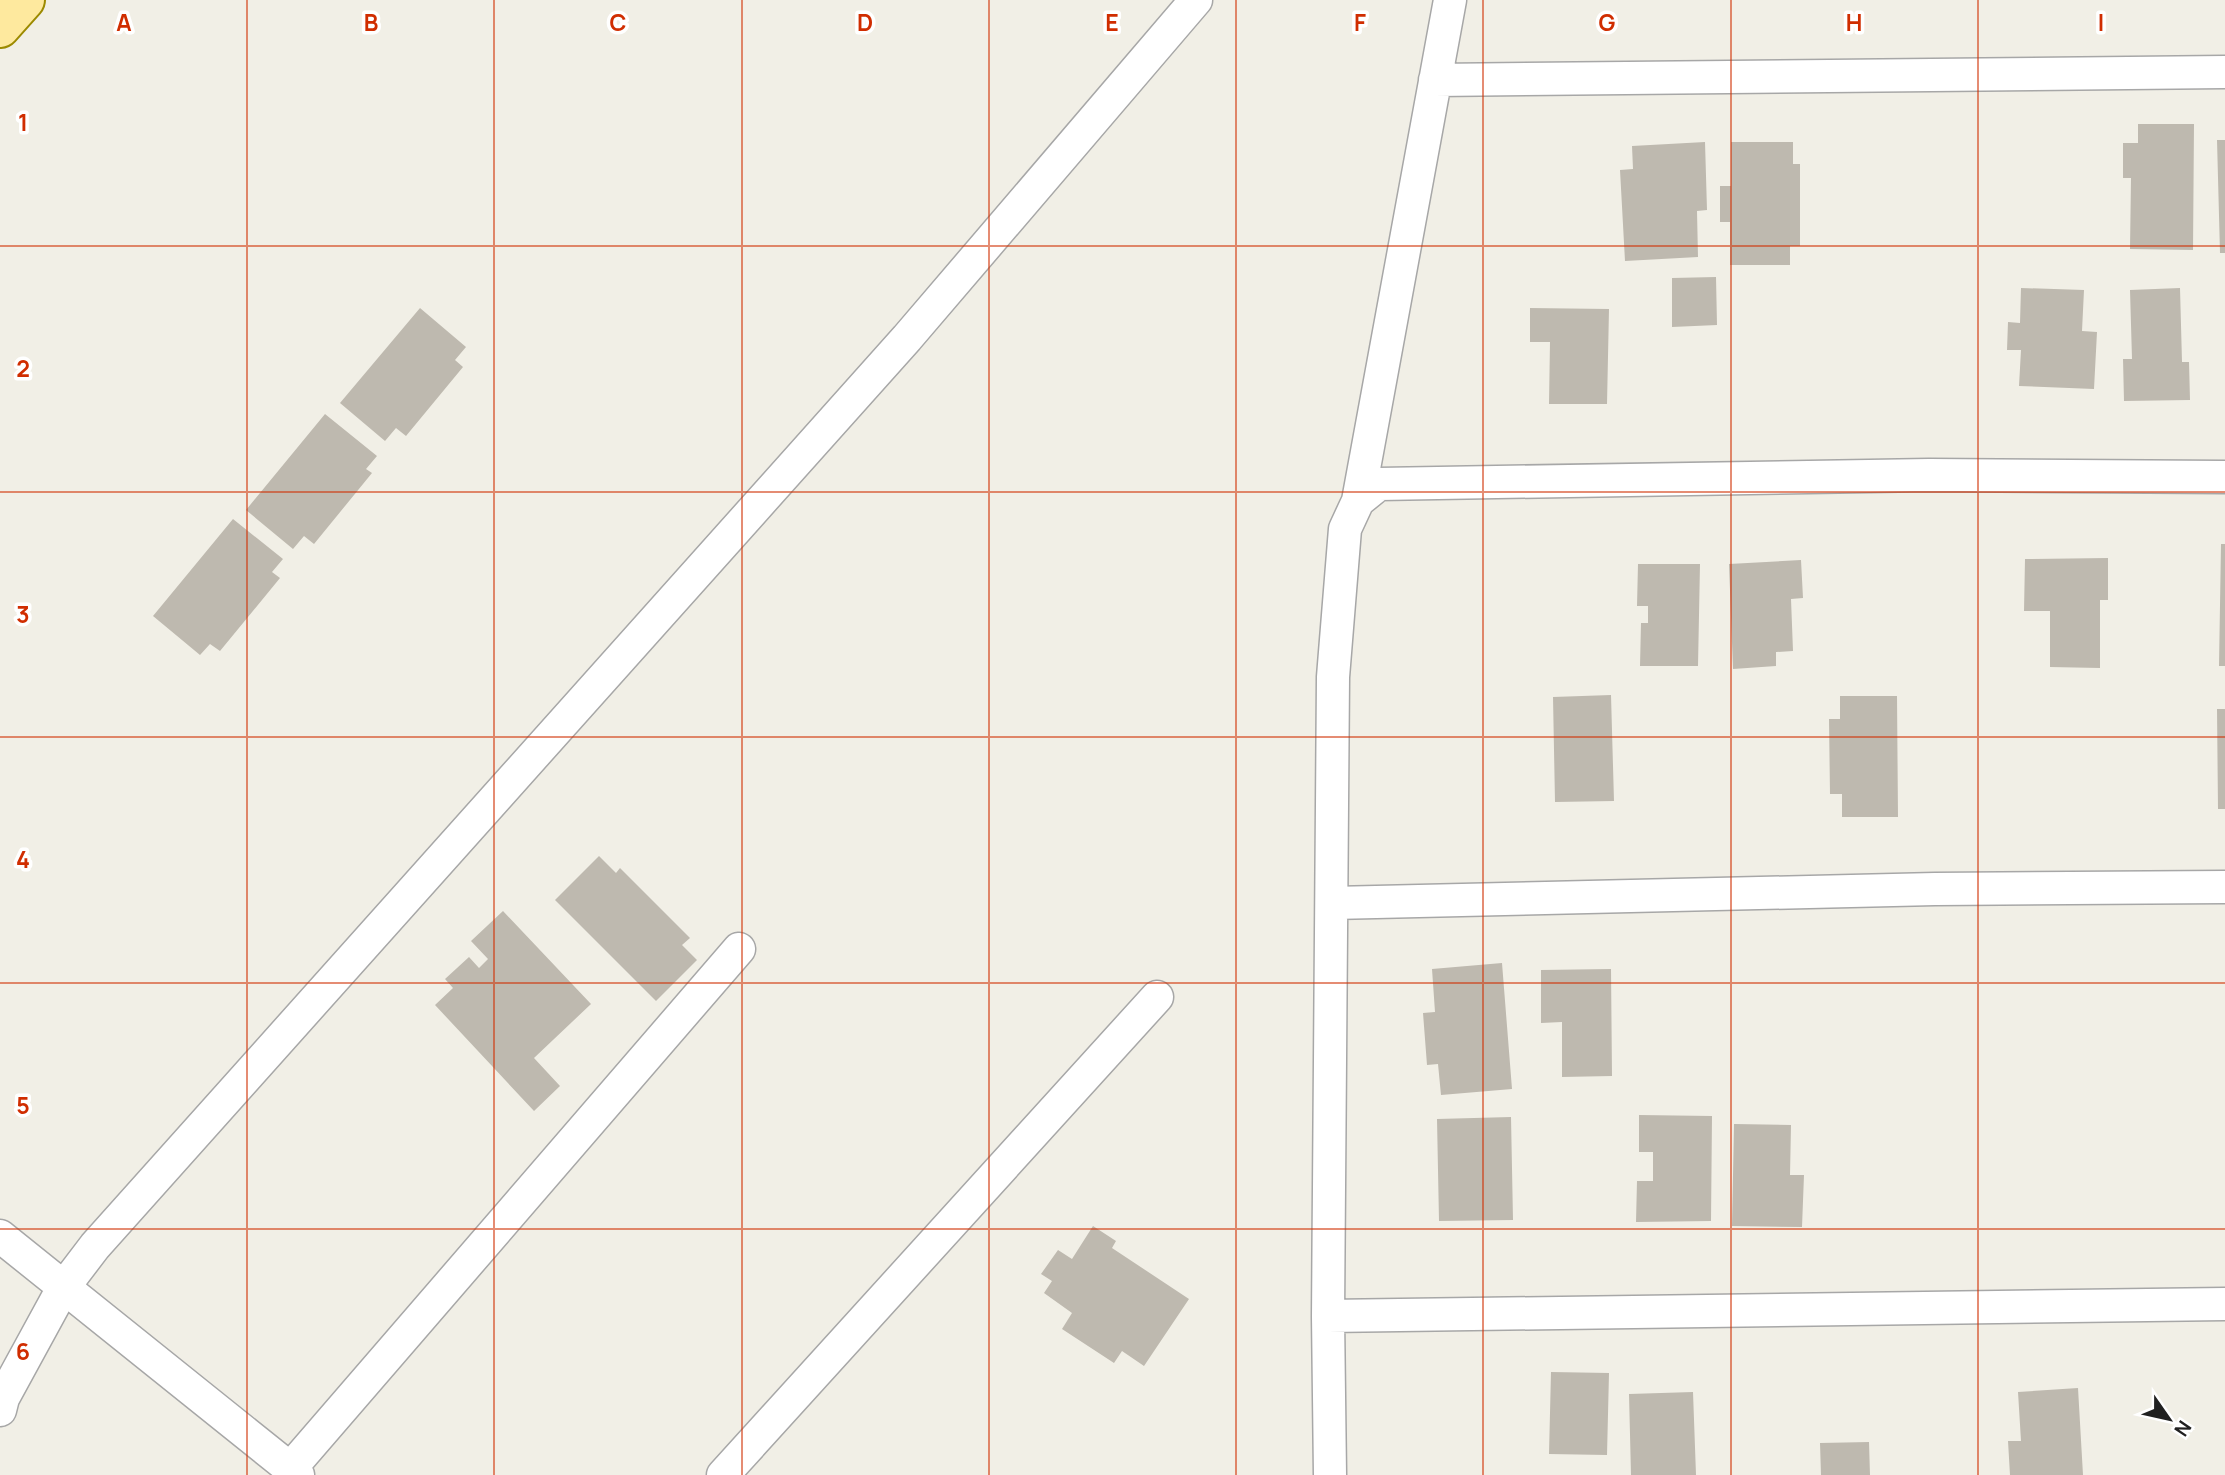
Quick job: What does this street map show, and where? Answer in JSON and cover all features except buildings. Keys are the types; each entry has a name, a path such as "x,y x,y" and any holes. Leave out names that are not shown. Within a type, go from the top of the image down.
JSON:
{"street":[{"path":"0,1410 3,1398 63,1288 95,1246 906,338 1196,0"},
{"path":"1329,1475 1334,677 1345,530 1358,501 1450,0"},
{"path":"1436,80 2225,72"},
{"path":"1358,501 1379,484 1929,475 2225,477"},
{"path":"1332,903 1921,889 2225,887"},
{"path":"0,1236 294,1472 739,949"},
{"path":"723,1475 1157,997"},
{"path":"1328,1316 2225,1304"}]}
